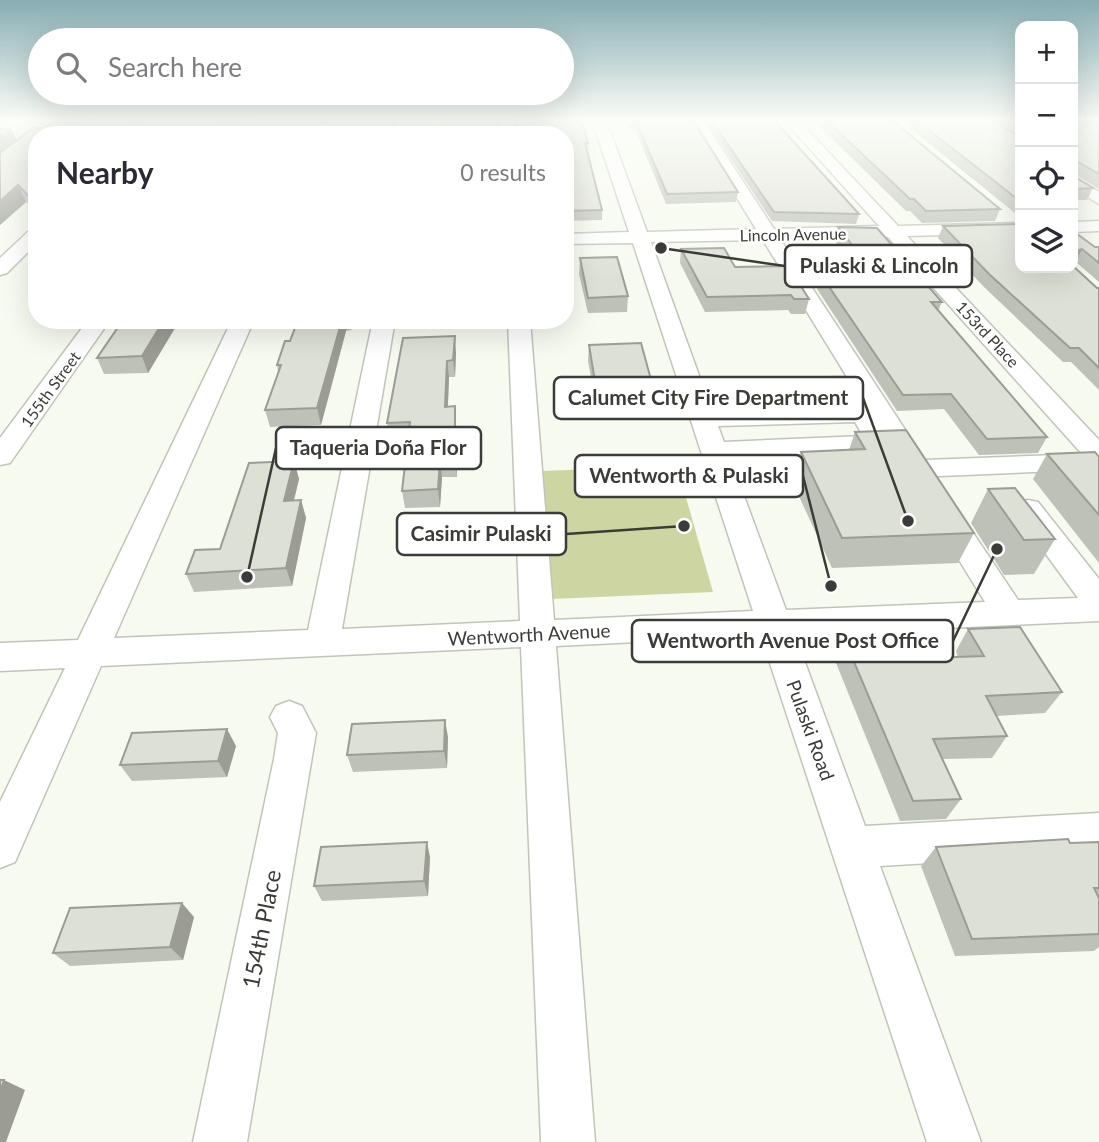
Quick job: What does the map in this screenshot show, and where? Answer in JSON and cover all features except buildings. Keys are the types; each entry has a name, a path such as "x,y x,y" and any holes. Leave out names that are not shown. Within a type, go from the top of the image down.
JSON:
{"street":[{"name":"Pulaski Road","path":"618,173 954,1142"},
{"path":"730,173 1008,612"},
{"name":"153rd Place","path":"840,173 1099,456"},
{"path":"1078,184 1099,199"},
{"path":"999,212 1015,225"},
{"path":"1078,227 1099,226"},
{"name":"Lincoln Avenue","path":"574,239 1015,229"},
{"path":"0,269 18,251"},
{"name":"155th Street","path":"0,457 92,329"},
{"path":"0,848 239,329"},
{"path":"322,643 382,329"},
{"path":"520,329 568,1142"},
{"path":"692,388 845,384 880,443 713,451"},
{"path":"702,419 863,414"},
{"path":"917,469 1099,462"},
{"path":"1006,481 1099,602"},
{"name":"Wentworth Avenue","path":"0,657 1099,608"},
{"name":"154th Place","path":"220,1142 294,759 297,733 289,717"},
{"path":"852,846 1099,833"}],"green space":[{"path":"677,466 713,592 552,599 541,471"}],"place":[{"name":"Pulaski & Lincoln","path":"661,248"},
{"name":"Calumet City Fire Department","path":"908,521"},
{"name":"Casimir Pulaski","path":"684,526"},
{"name":"Wentworth Avenue Post Office","path":"997,549"},
{"name":"Taqueria Doña Flor","path":"247,577"},
{"name":"Wentworth & Pulaski","path":"831,586"}]}
